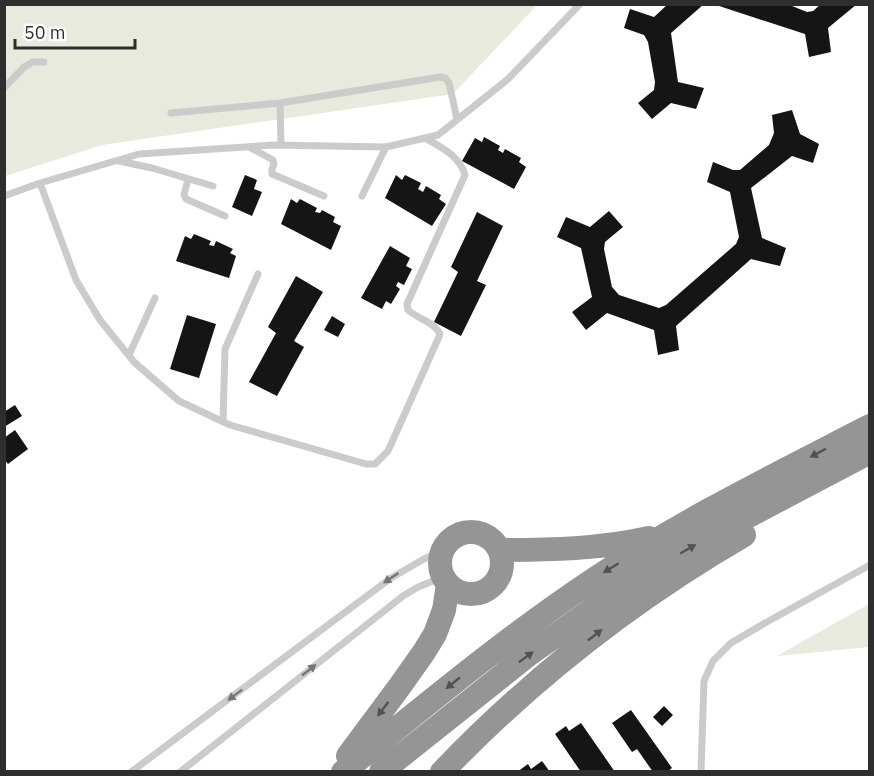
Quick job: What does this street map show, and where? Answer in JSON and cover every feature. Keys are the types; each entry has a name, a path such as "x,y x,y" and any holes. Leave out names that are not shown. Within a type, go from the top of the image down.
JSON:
{"highway":[{"path":"343,771 514,636 596,577 727,500 870,426"},
{"path":"381,771 528,655 609,597 701,541 870,452"},
{"path":"442,771 494,719 546,673 650,594 732,543 870,464"},
{"path":"337,771 435,634 444,610 445,581 440,568 440,560 447,543 454,537 471,532 480,533 495,542 500,550 502,567 500,576 489,590 472,595 463,594 445,581"},
{"path":"500,550 572,549 603,546 666,534"}],"lane":[{"path":"4,196 139,154 281,145 386,147 438,135 508,79 580,4"},
{"path":"4,88 24,67 33,62 44,62"},
{"path":"171,113 280,103 440,77 445,78 449,83 457,119"},
{"path":"280,103 281,145"},
{"path":"40,183 76,280 100,320 134,362 179,400 230,425 366,464 375,464 388,451 440,334 437,328 408,310 407,304 465,176 463,168 449,152 425,138"},
{"path":"248,147 273,160 272,174 324,196"},
{"path":"362,196 386,147"},
{"path":"116,161 152,168 213,186"},
{"path":"189,179 184,195 186,199 225,216"},
{"path":"223,422 225,349 258,274"},
{"path":"129,355 155,298"},
{"path":"131,771 391,578 424,558 442,551"},
{"path":"701,771 704,681 713,661 731,643 765,622 870,565"},
{"path":"180,771 403,596 418,587 445,581"}],"shaded area":[{"path":"5,5 537,5 453,94 102,145 5,176"},
{"path":"869,604 869,647 777,656"}],"building":[{"path":"668,4 704,4 671,33 678,82 704,88 696,109 671,103 652,119 638,103 654,90 655,82 648,42 644,35 624,28 630,9 654,17"},
{"path":"713,4 787,4 807,12 813,11 821,4 857,4 828,28 831,52 809,57 805,34"},
{"path":"792,110 800,134 819,144 813,163 792,156 751,188 762,238 786,248 780,266 751,259 676,326 679,350 658,355 654,330 607,313 586,330 572,312 592,297 581,248 557,237 566,217 590,227 609,211 623,227 605,242 604,249 612,287 619,295 659,308 666,305 736,244 739,237 730,192 707,182 713,162 733,170 740,170 769,145 774,133 772,115"},
{"path":"484,137 500,146 498,150 503,153 505,149 521,158 519,162 526,167 514,189 462,161 475,138 482,142"},
{"path":"245,175 257,180 254,189 262,192 252,216 232,207"},
{"path":"396,175 402,180 405,175 421,183 418,189 423,192 426,186 441,195 439,199 446,204 432,226 385,198"},
{"path":"291,199 297,203 300,199 317,208 315,212 320,213 322,210 335,217 333,222 341,226 331,250 281,224"},
{"path":"477,212 503,226 477,281 486,285 461,336 434,322 458,272 451,267"},
{"path":"194,234 211,241 209,245 214,246 216,241 233,249 230,253 236,256 229,278 176,261 185,236 191,239"},
{"path":"390,246 410,258 406,266 412,269 404,285 398,282 396,286 400,289 391,304 386,301 382,309 361,298"},
{"path":"296,276 323,292 294,341 304,347 277,396 249,382 276,333 268,327"},
{"path":"187,315 216,324 199,378 170,369"},
{"path":"332,316 345,324 338,337 324,330"},
{"path":"15,405 22,416 4,427 4,412"},
{"path":"15,430 28,449 8,464 4,459 4,438"},
{"path":"664,706 673,715 662,726 653,717"},
{"path":"631,710 672,768 667,772 653,772 637,749 632,752 612,723"},
{"path":"581,723 615,772 581,772 555,734 566,726 569,731"},
{"path":"542,761 550,772 517,772 528,764 531,769"}]}
